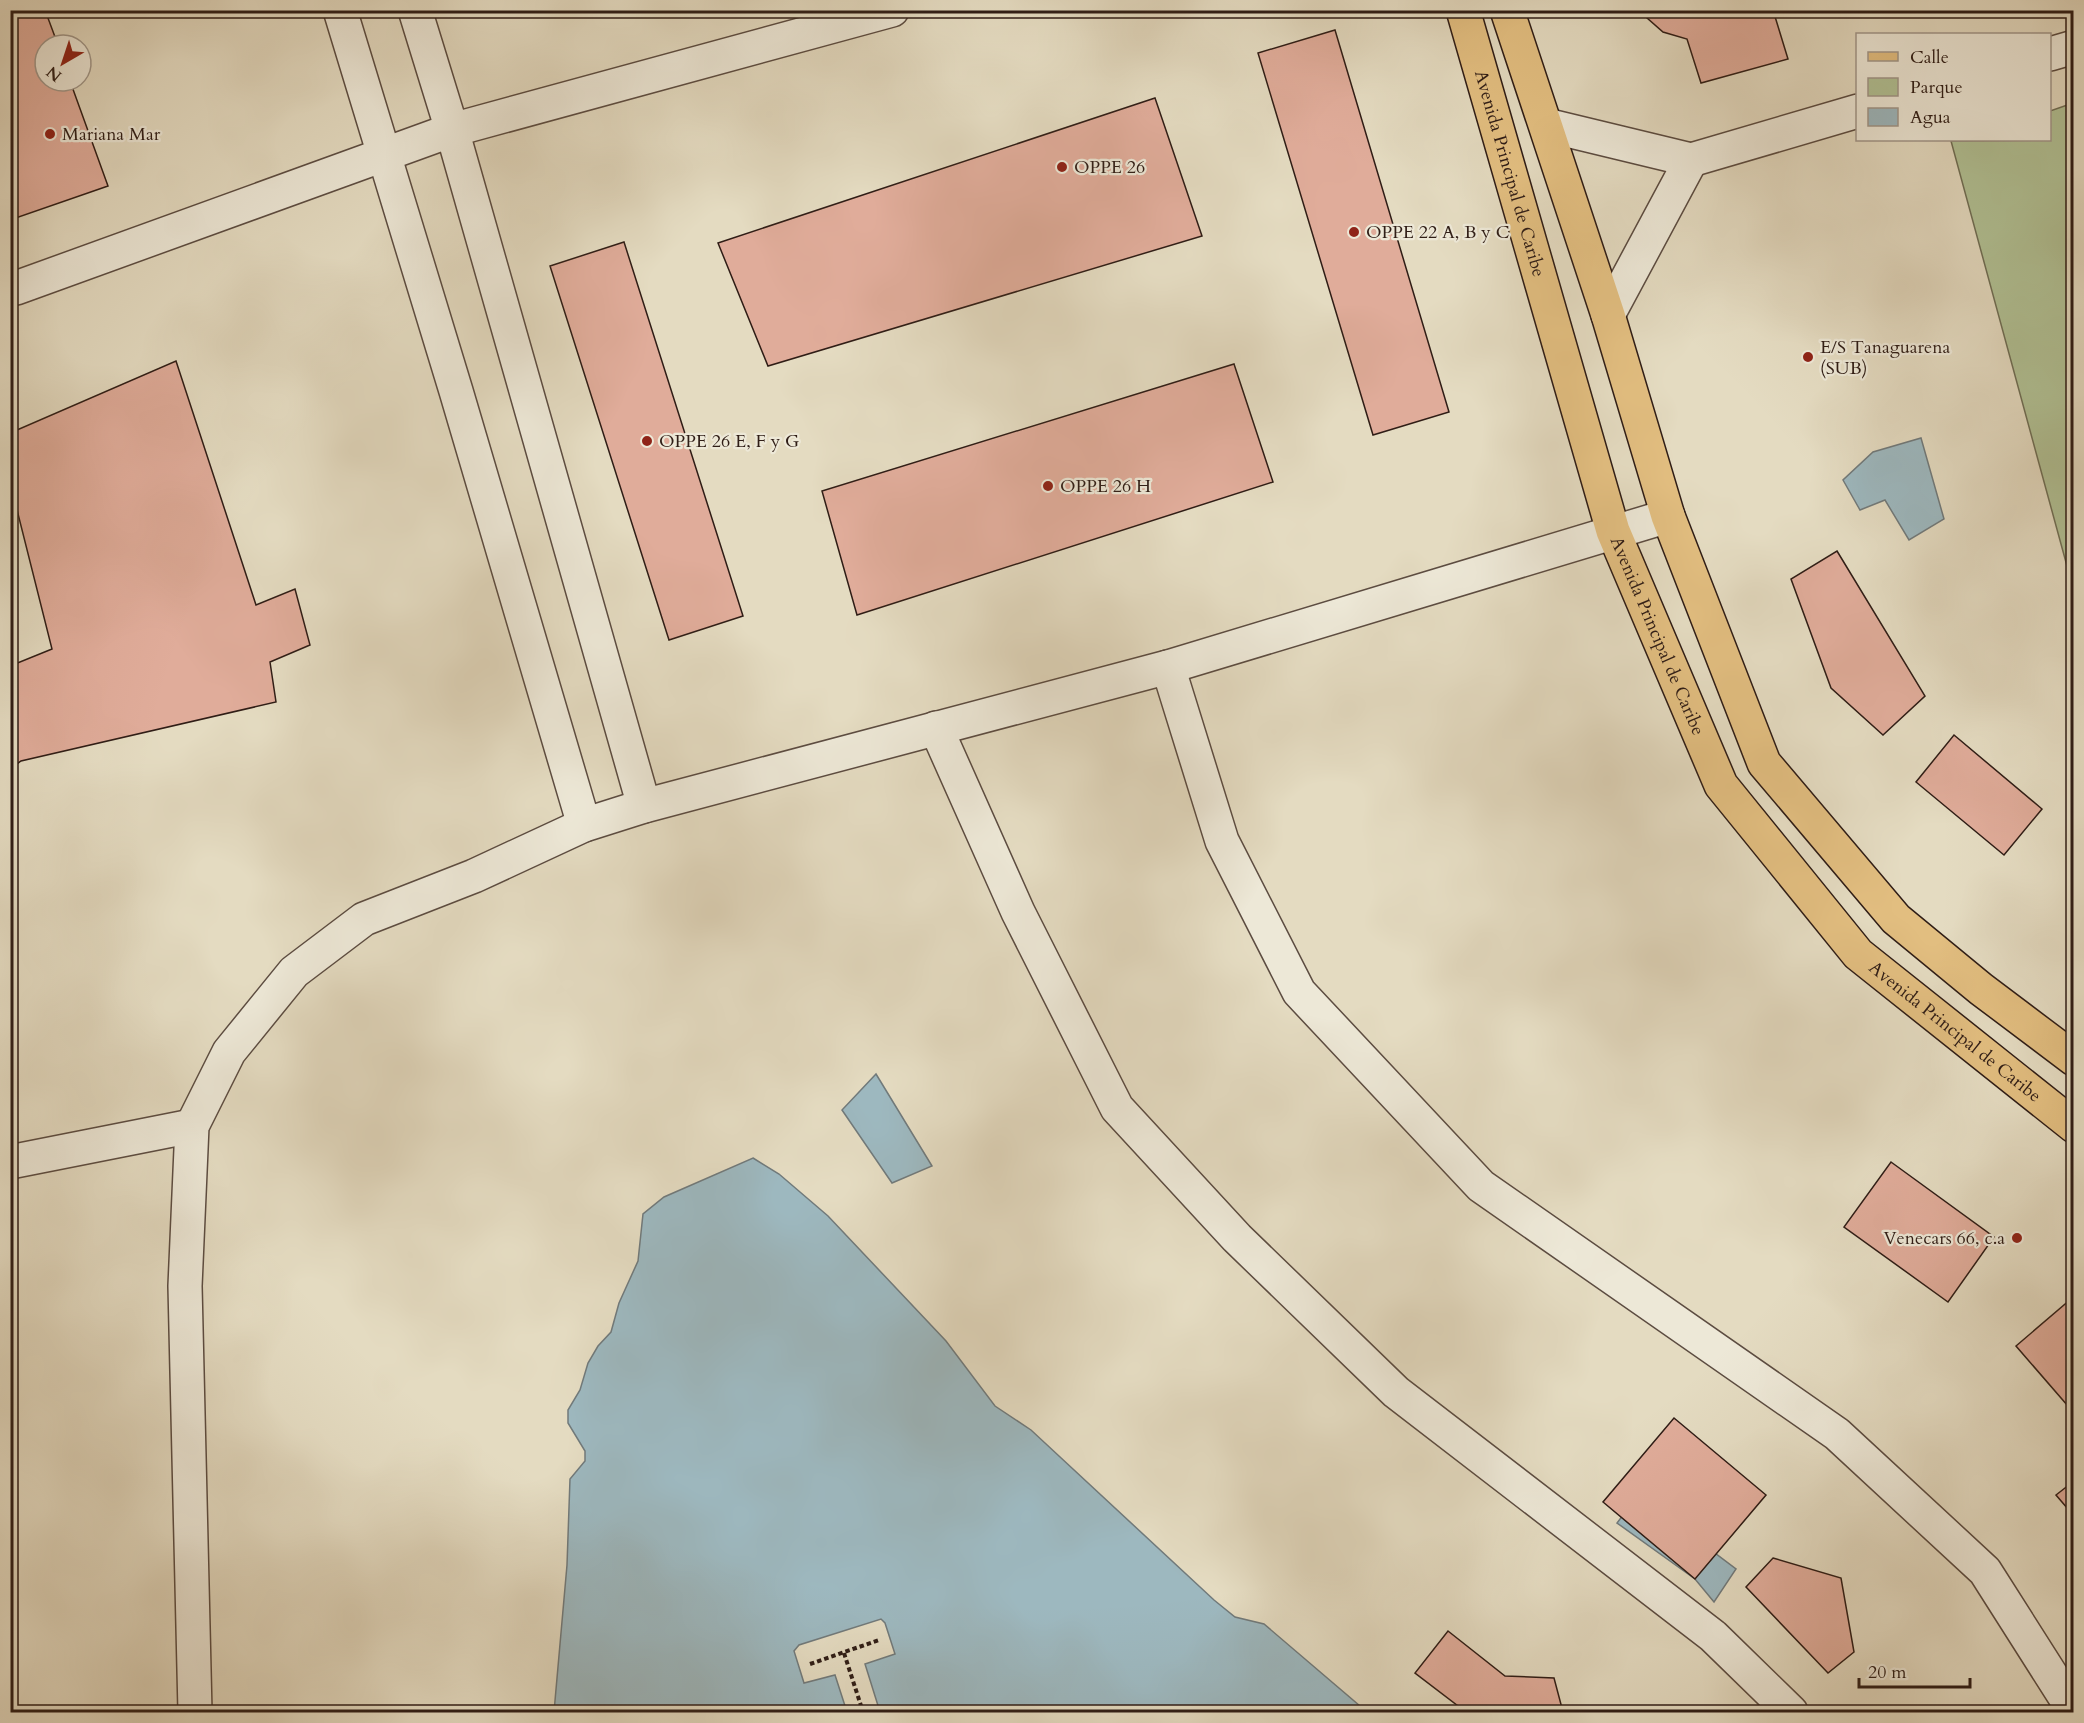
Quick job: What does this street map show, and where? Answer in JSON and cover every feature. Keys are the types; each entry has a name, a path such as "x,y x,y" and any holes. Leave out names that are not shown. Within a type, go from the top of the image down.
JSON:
{"main road":[{"name":"Avenida Principal de Caribe","path":"1463,10 1613,531 1720,786 1858,954 2073,1126"},
{"path":"1507,10 1608,315 1668,516 1764,763 1896,919 1981,989 2073,1059"}],"street":[{"path":"340,10 382,155 456,391 584,825"},
{"path":"415,10 452,130 644,806"},
{"path":"10,286 16,288 452,130 892,10"},
{"path":"2051,53 2073,47"},
{"path":"1546,125 1690,160 1856,111"},
{"path":"1608,315 1690,160"},
{"path":"195,1713 185,1286 192,1126 229,1052 294,972 364,919 474,876 584,825 644,806 1168,667 1668,516"},
{"path":"1168,667 1222,841 1299,992 1481,1186 1837,1434 1985,1571 2073,1711"},
{"path":"936,728 1018,912 1117,1108 1237,1238 1396,1392 1713,1636 1791,1713"},
{"path":"10,1162 192,1126"}],"path":[{"path":"810,1664 879,1640"},
{"path":"844,1653 863,1713"}],"green space":[{"path":"2074,103 2073,588 1951,141 2051,141 2051,111"}],"water":[{"path":"1921,438 1944,519 1909,540 1885,500 1860,510 1843,480 1873,452"},
{"path":"876,1074 932,1166 892,1183 842,1110"},
{"path":"753,1158 779,1174 828,1216 946,1341 995,1406 1031,1430 1214,1600 1235,1617 1264,1624 1367,1712 880,1712 865,1664 895,1654 885,1623 881,1619 799,1645 794,1651 804,1683 835,1675 847,1712 554,1712 567,1565 570,1479 585,1461 585,1451 568,1423 568,1410 580,1390 588,1363 598,1346 611,1332 619,1303 638,1261 643,1214 664,1197"},
{"path":"1638,1495 1736,1569 1714,1602 1695,1579 1617,1523"}],"building":[{"name":"Mariana Mar","path":"10,10 45,10 54,33 33,33 33,93 74,93 108,186 10,220"},
{"path":"1638,10 1773,10 1788,59 1701,83 1687,39 1663,32"},
{"name":"OPPE 22 A, B y C","path":"1335,30 1449,412 1373,435 1258,53"},
{"name":"OPPE 26","path":"1155,98 1202,236 768,366 718,243"},
{"name":"OPPE 26 E, F y G","path":"624,242 743,616 669,640 550,266"},
{"path":"176,361 256,605 295,589 310,645 270,662 276,702 21,761 10,769 10,666 52,649 10,482 10,433"},
{"name":"OPPE 26 H","path":"1234,364 1273,482 857,615 822,491"},
{"path":"1837,551 1925,696 1883,735 1831,688 1791,579"},
{"path":"1954,735 2042,809 2004,855 1916,782"},
{"path":"1891,1162 1994,1237 1948,1302 1844,1227"},
{"path":"2071,1299 2074,1302 2074,1413 2016,1346"},
{"path":"1674,1418 1766,1495 1695,1579 1603,1502"},
{"path":"2074,1481 2074,1516 2056,1495"},
{"path":"1773,1558 1841,1578 1854,1652 1828,1673 1746,1587"},
{"path":"1448,1631 1505,1676 1554,1678 1563,1712 1466,1712 1415,1673"}],"place":[{"name":"Mariana Mar","path":"50,134"},
{"name":"OPPE 26","path":"1062,167"},
{"name":"OPPE 22 A, B y C","path":"1354,232"},
{"name":"E/S Tanaguarena (SUB)","path":"1808,357"},
{"name":"OPPE 26 E, F y G","path":"647,441"},
{"name":"OPPE 26 H","path":"1048,486"},
{"name":"Venecars 66, c.a","path":"2017,1238"}]}
